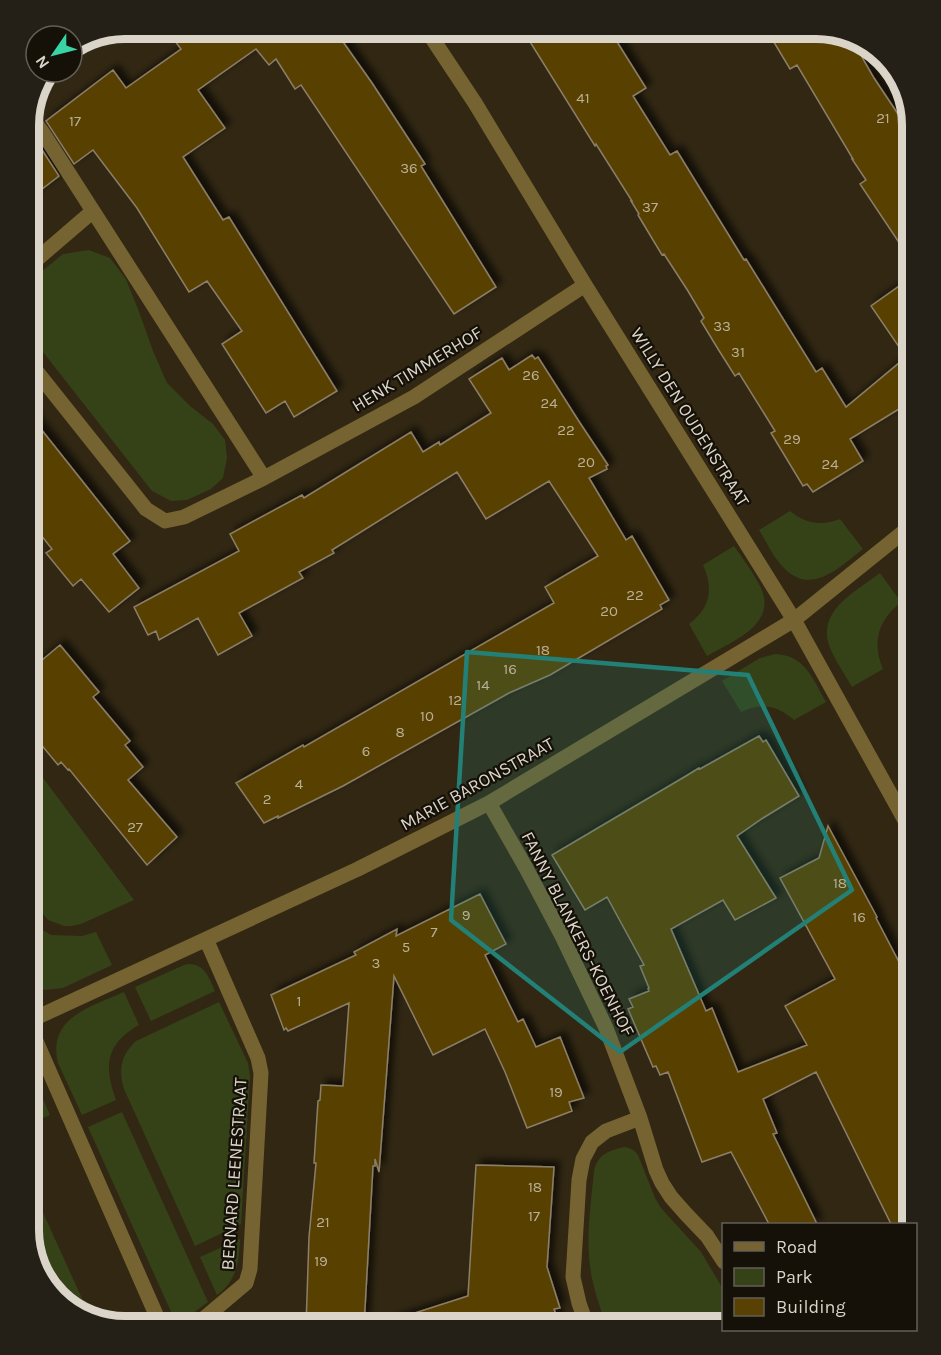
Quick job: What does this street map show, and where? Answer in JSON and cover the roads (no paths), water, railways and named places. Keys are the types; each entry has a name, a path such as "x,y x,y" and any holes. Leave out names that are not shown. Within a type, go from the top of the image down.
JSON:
{"street":[{"name":"WILLY DEN OUDENSTRAAT","path":"433,39 476,103 585,285 794,620 902,814"},
{"path":"39,127 264,478"},
{"path":"39,258 93,212"},
{"name":"HENK TIMMERHOF","path":"39,375 146,509 165,521 184,517 264,478 414,397 585,285"},
{"name":"MARIE BARONSTRAAT","path":"39,1018 358,869 489,803 794,620 902,533"},
{"name":"FANNY BLANKERS-KOENHOF","path":"489,803 546,907 606,1028 662,1182 671,1197 707,1236 722,1260"},
{"name":"BERNARD LEENESTRAAT","path":"206,939 258,1058 261,1073 250,1269 246,1283 207,1316"},
{"path":"39,1048 157,1316"},
{"path":"583,1316 573,1277 579,1180 583,1159 592,1142 606,1131 639,1119"}]}
